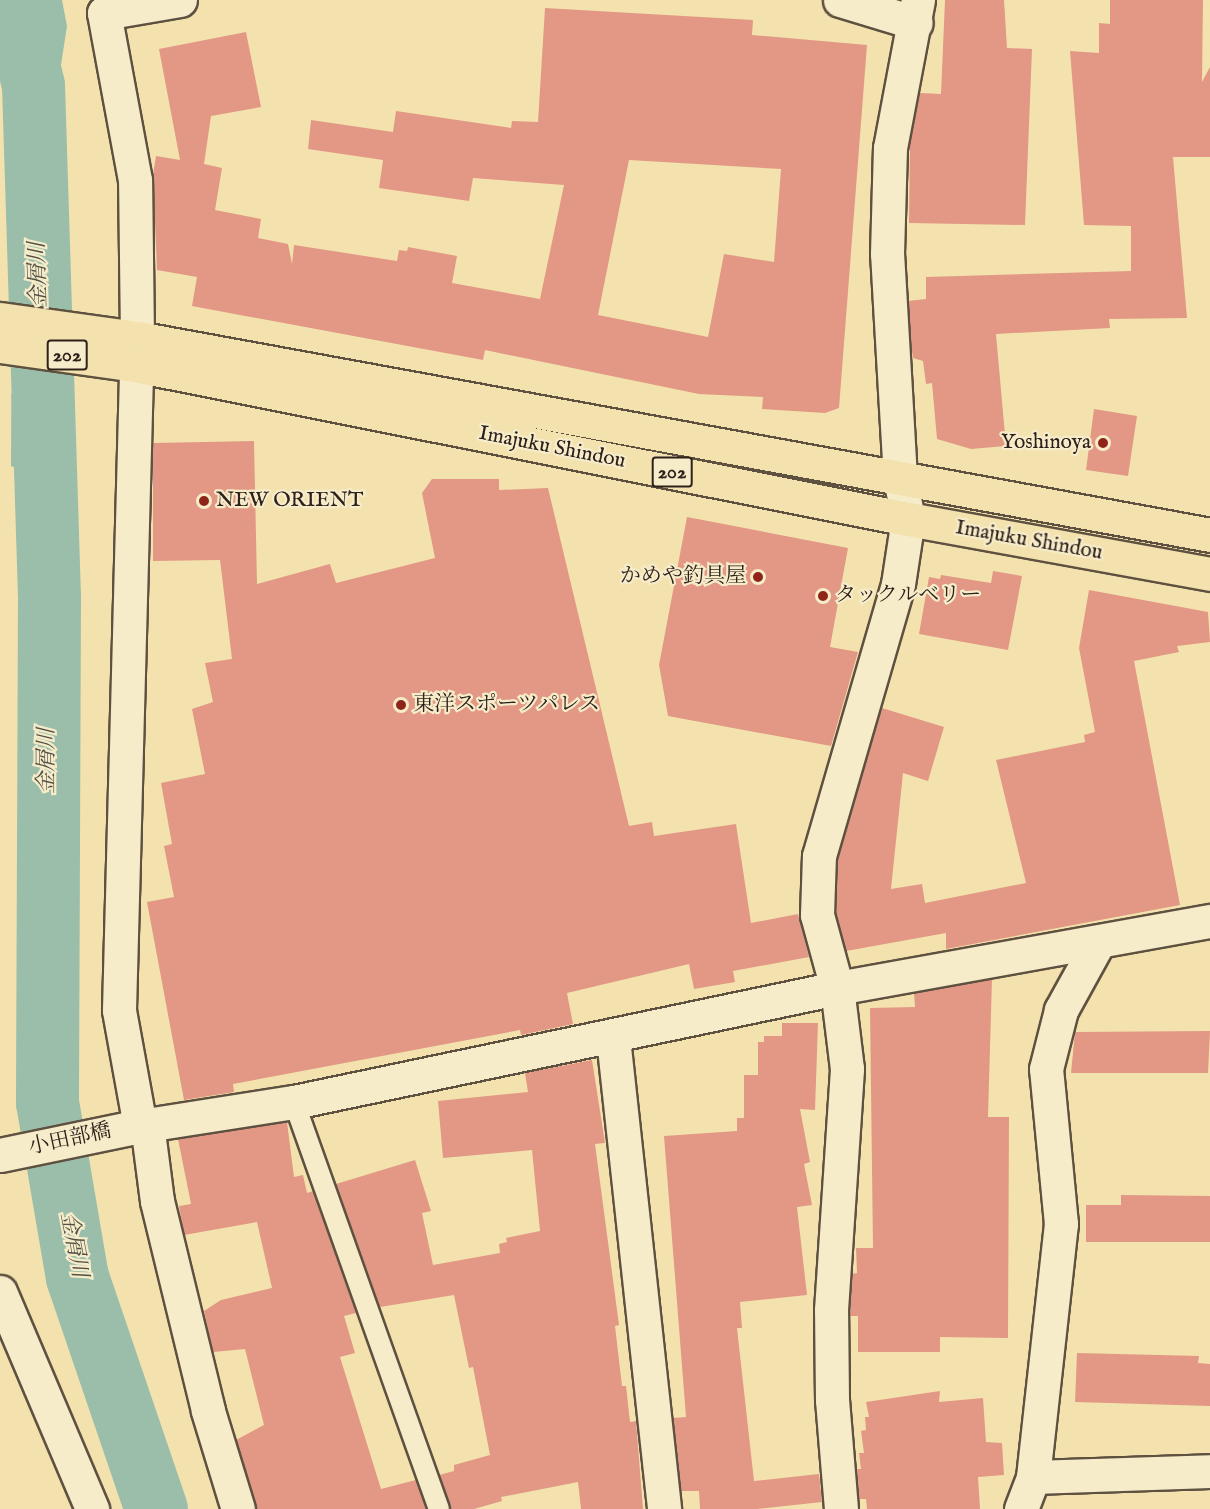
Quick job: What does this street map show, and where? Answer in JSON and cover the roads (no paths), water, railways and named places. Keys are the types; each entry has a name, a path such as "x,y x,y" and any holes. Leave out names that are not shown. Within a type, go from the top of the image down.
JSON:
{"highway":[{"name":"Imajuku Shindou","path":"0,319 136,351 908,519 1210,574"},
{"name":"Imajuku Shindou","path":"0,346 136,351 900,478 1210,535"}],"street":[{"path":"180,0 102,7 135,180 136,351 119,1010 144,1125 157,1201 208,1412 238,1509"},
{"path":"840,0 917,11 891,148 886,254 900,478 908,519 898,584 819,856 817,915 837,988 847,1069 831,1310 832,1400 841,1509"},
{"name":"小田部橋","path":"0,1155 144,1125 294,1102 613,1038 837,988 1098,943 1210,921"},
{"path":"1021,1509 1033,1477 1060,1224 1046,1069 1061,1010 1098,943"},
{"path":"613,1038 664,1509"},
{"path":"0,1292 92,1509"},
{"path":"1033,1477 1210,1471"}],"lane":[{"path":"294,1102 439,1509"}],"waterway":[{"name":"金屑川","path":"13,0 33,85 49,596 47,1102 77,1277 156,1509"}],"place":[{"name":"Yoshinoya","path":"1103,443"},
{"name":"NEW ORIENT","path":"204,501"},
{"name":"かめや釣具屋","path":"758,577"},
{"name":"タックルベリー","path":"823,596"},
{"name":"東洋スポーツパレス","path":"401,705"}]}
